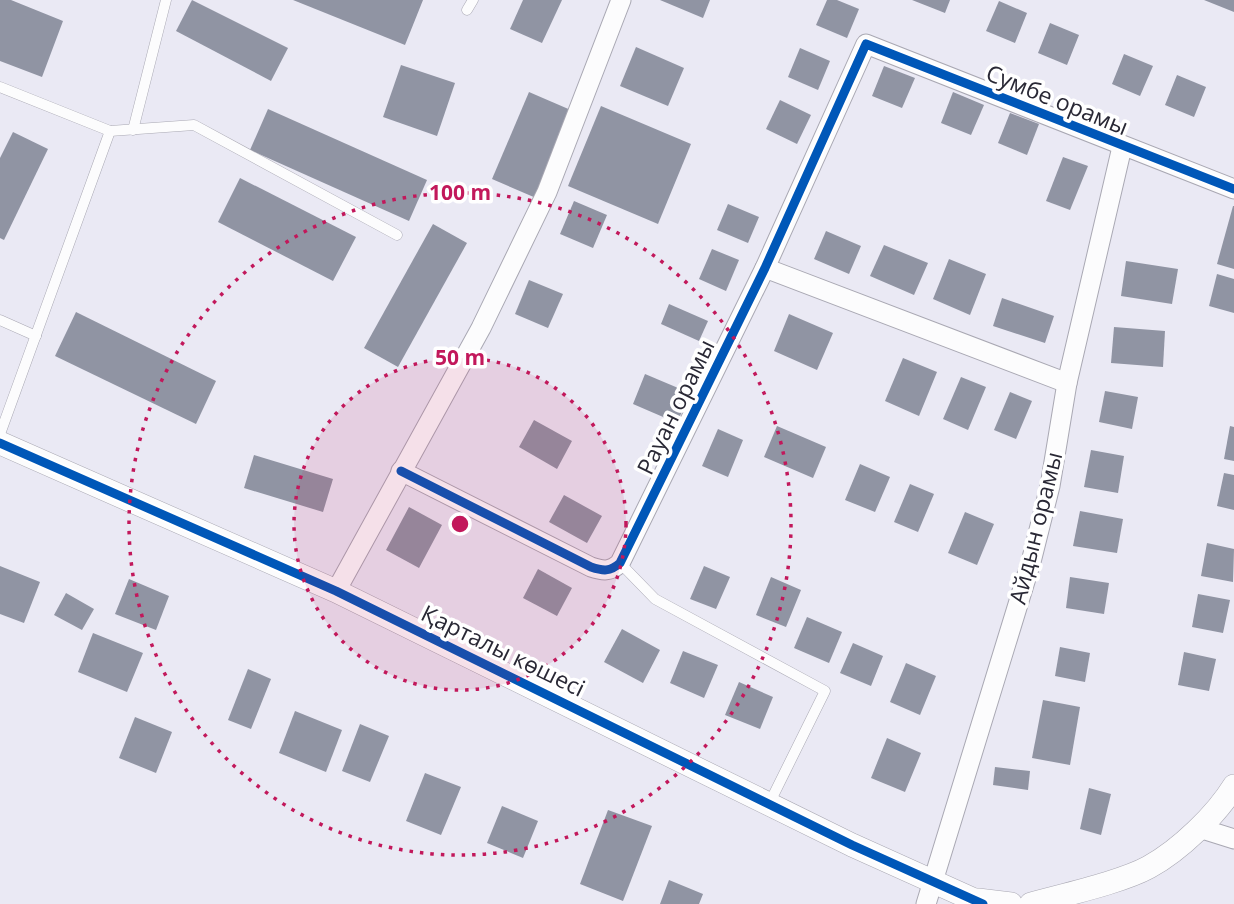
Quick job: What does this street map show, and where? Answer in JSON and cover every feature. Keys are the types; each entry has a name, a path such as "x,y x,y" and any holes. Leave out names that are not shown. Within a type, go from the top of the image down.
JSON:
{"street":[{"path":"336,591 481,328 547,192 621,0"},
{"name":"Сумбе орамы","path":"866,44 1234,189"},
{"name":"Рауан орамы","path":"620,563 765,268 866,44"},
{"name":"Айдын орамы","path":"930,894 1031,562 1051,486 1067,383 1122,147"},
{"path":"765,268 1067,383"},
{"name":"Қарталы көшесі","path":"0,443 336,591 770,802 930,894 1011,904"},
{"path":"401,471 591,567 612,570 620,563"},
{"path":"1031,904 1149,867 1199,828 1216,811 1234,786"},
{"path":"1199,828 1234,839"}],"lane":[{"path":"133,130 166,0"},
{"path":"0,87 110,131 194,125 397,235"},
{"path":"0,434 110,131"},
{"path":"0,320 36,336"},
{"path":"620,563 655,599 825,691 770,802"}],"building":[{"path":"0,0 11,0 63,21 42,77 0,61"},
{"path":"192,0 288,48 271,81 176,31"},
{"path":"293,0 423,0 405,45"},
{"path":"523,0 562,0 542,43 510,29"},
{"path":"660,0 710,0 703,18"},
{"path":"827,0 837,0 859,9 847,38 816,25"},
{"path":"912,0 950,0 945,13"},
{"path":"1204,0 1234,0 1234,12"},
{"path":"999,1 1027,13 1015,43 986,31"},
{"path":"1050,23 1079,35 1067,65 1038,53"},
{"path":"636,47 684,68 668,106 620,86"},
{"path":"800,48 830,61 818,90 788,77"},
{"path":"1124,54 1153,66 1140,96 1112,84"},
{"path":"401,65 455,83 437,136 383,117"},
{"path":"884,66 915,78 902,108 872,96"},
{"path":"1177,75 1206,87 1194,117 1165,105"},
{"path":"529,92 573,111 536,198 492,179"},
{"path":"953,92 984,105 971,135 941,123"},
{"path":"780,100 811,115 797,144 766,129"},
{"path":"601,106 691,144 658,224 568,186"},
{"path":"268,109 427,180 409,221 250,150"},
{"path":"1010,113 1039,124 1027,155 998,143"},
{"path":"13,132 48,149 4,240 0,238 0,158"},
{"path":"1063,157 1088,166 1070,210 1046,201"},
{"path":"240,178 356,237 333,281 218,222"},
{"path":"574,201 607,215 593,248 560,234"},
{"path":"728,204 759,217 748,243 717,230"},
{"path":"1234,206 1234,269 1217,264"},
{"path":"433,224 467,243 398,367 364,348"},
{"path":"826,231 861,246 849,274 814,259"},
{"path":"884,245 928,263 914,295 870,276"},
{"path":"712,249 739,260 726,291 699,279"},
{"path":"949,259 986,274 970,315 933,299"},
{"path":"1126,261 1178,269 1172,304 1121,296"},
{"path":"1217,274 1234,279 1234,313 1209,306"},
{"path":"529,280 563,294 548,328 515,314"},
{"path":"1002,298 1054,316 1045,343 993,326"},
{"path":"669,304 708,321 699,341 661,324"},
{"path":"76,312 216,381 196,424 55,356"},
{"path":"789,314 833,333 817,370 774,351"},
{"path":"1114,327 1165,331 1163,367 1111,363"},
{"path":"903,358 937,372 919,416 885,401"},
{"path":"645,374 690,393 677,423 633,404"},
{"path":"961,377 986,387 968,430 943,419"},
{"path":"1105,391 1138,397 1132,429 1099,422"},
{"path":"1010,392 1032,401 1016,439 994,430"},
{"path":"534,420 572,441 557,469 519,447"},
{"path":"777,426 826,447 813,478 764,457"},
{"path":"1230,426 1234,427 1234,461 1224,459"},
{"path":"718,429 743,440 728,477 702,466"},
{"path":"1091,450 1124,456 1118,493 1084,487"},
{"path":"254,455 333,479 323,512 244,488"},
{"path":"860,464 890,477 875,512 845,500"},
{"path":"1224,473 1234,475 1234,510 1217,506"},
{"path":"910,484 934,494 918,532 894,522"},
{"path":"564,495 602,516 587,543 549,522"},
{"path":"409,507 442,525 419,568 386,550"},
{"path":"1080,511 1123,519 1117,553 1073,546"},
{"path":"965,512 994,524 977,565 948,553"},
{"path":"1207,543 1234,549 1233,582 1201,576"},
{"path":"0,566 40,582 24,623 0,614"},
{"path":"704,566 730,577 716,609 690,599"},
{"path":"538,569 572,588 557,616 523,598"},
{"path":"771,577 801,590 786,627 756,615"},
{"path":"1070,577 1109,583 1104,614 1066,608"},
{"path":"129,579 169,596 156,630 115,614"},
{"path":"66,593 94,609 82,630 54,615"},
{"path":"1198,594 1230,600 1223,633 1192,627"},
{"path":"807,617 842,632 829,663 794,648"},
{"path":"622,629 660,650 643,683 604,662"},
{"path":"93,633 143,653 127,692 78,672"},
{"path":"853,643 883,656 871,686 840,673"},
{"path":"1060,647 1090,653 1085,682 1055,676"},
{"path":"683,651 718,665 704,698 670,683"},
{"path":"1184,652 1216,659 1209,691 1178,685"},
{"path":"906,663 936,676 920,715 890,702"},
{"path":"248,669 271,679 251,729 228,720"},
{"path":"739,682 773,697 760,729 725,715"},
{"path":"1043,700 1080,707 1070,765 1032,758"},
{"path":"295,711 342,730 326,772 279,753"},
{"path":"135,717 172,732 156,773 119,758"},
{"path":"360,724 389,736 370,782 342,771"},
{"path":"887,738 921,753 905,792 871,778"},
{"path":"995,767 1030,771 1028,790 993,785"},
{"path":"425,773 461,787 441,835 406,821"},
{"path":"1089,788 1111,794 1101,835 1080,829"},
{"path":"502,806 538,821 523,858 487,843"},
{"path":"608,810 652,826 623,901 580,884"},
{"path":"669,880 703,894 699,904 660,904"}],"cycle path":[{"path":"401,471 591,567 606,570 620,563 765,268 866,44 1234,189"},
{"path":"0,443 336,591 852,845 983,904"}]}
